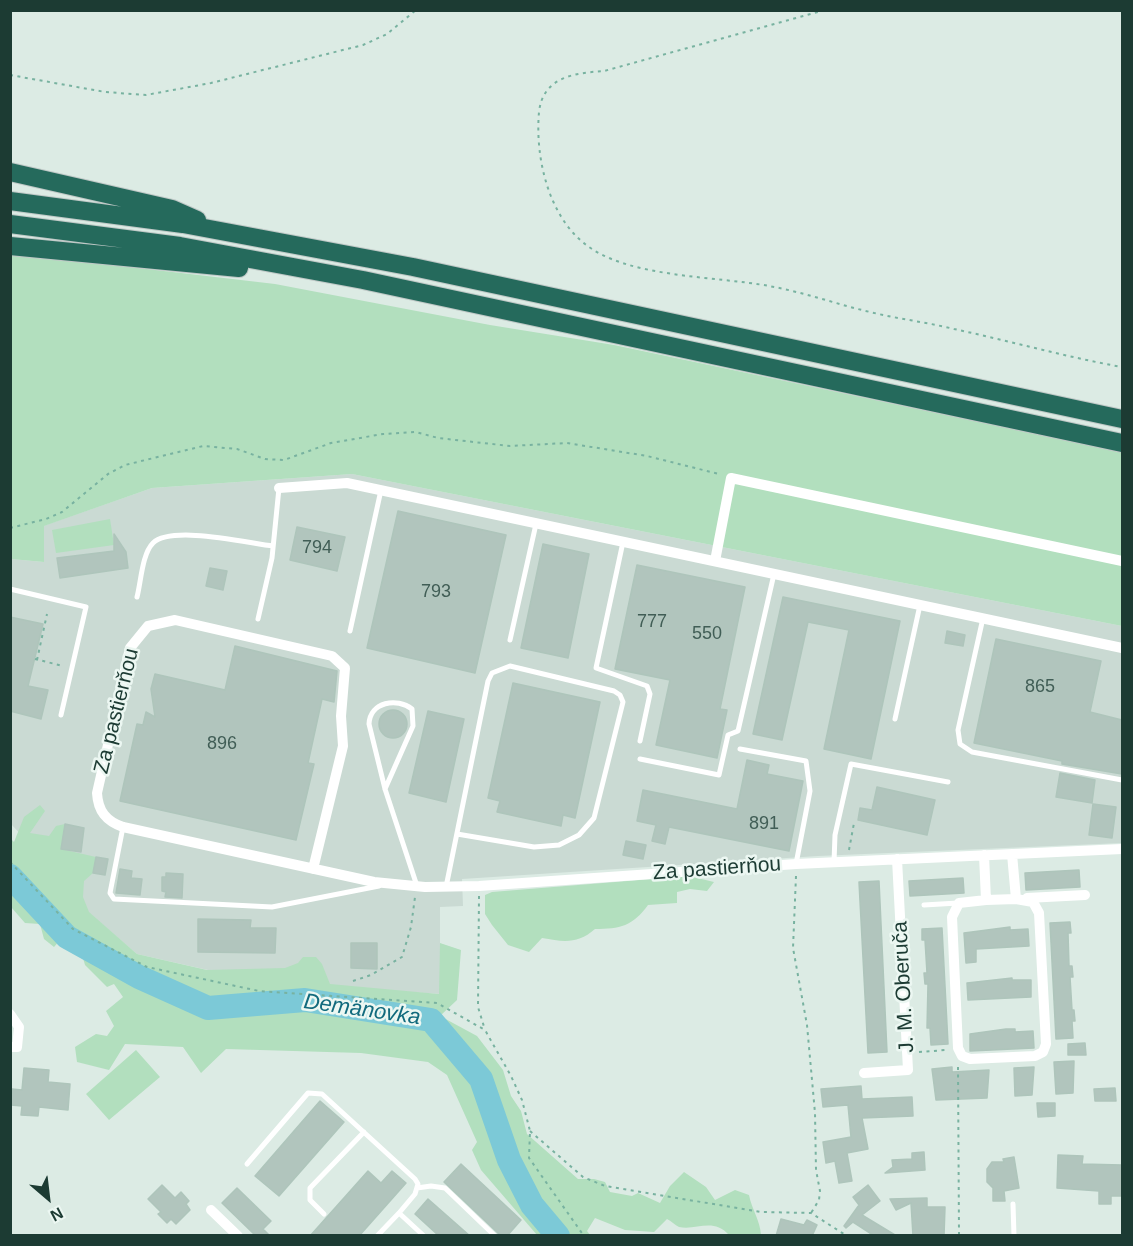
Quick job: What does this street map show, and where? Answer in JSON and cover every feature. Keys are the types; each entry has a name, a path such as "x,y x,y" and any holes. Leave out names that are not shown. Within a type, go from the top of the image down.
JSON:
{"highway":[{"path":"10,172 172,209 225,231"},
{"path":"10,201 225,231 536,292 1122,419"},
{"path":"10,224 180,246 363,280 1122,443"},
{"path":"10,246 363,280"}],"street":[{"path":"715,561 731,478 1122,561"},
{"path":"279,488 347,483 1122,648"},
{"name":"Za pastierňou","path":"314,869 343,746 341,716 345,668 332,656 175,620 148,626 130,648 97,793 103,815 112,823 123,826 314,869 386,884 446,887 847,861 1122,849"},
{"path":"1012,854 1020,898"},
{"path":"984,855 986,900"},
{"name":"J. M. Oberuča","path":"864,1073 908,1070 897,859"},
{"path":"1020,898 1034,902 1039,913 1046,1044 1043,1052 1035,1056 970,1059 961,1053 952,917 959,903 986,900 1020,898 1085,895"},
{"path":"10,1014 20,1027 17,1047 10,1047"},
{"path":"211,1210 238,1236"}],"lane":[{"path":"258,619 273,546 279,488"},
{"path":"350,631 381,490"},
{"path":"510,640 536,524"},
{"path":"137,597 148,553 152,544 161,538 184,535 273,546"},
{"path":"623,542 596,668 647,686 650,693 640,741"},
{"path":"640,759 719,775 728,735 738,731 774,574"},
{"path":"10,589 86,607 61,715"},
{"path":"895,719 920,605"},
{"path":"983,618 958,730 960,744 972,752 1122,780"},
{"path":"446,887 488,681 492,673 510,666 614,691 620,695 623,702 594,818 579,835 559,845 534,847 457,834"},
{"path":"385,789 413,726 412,709 406,704 388,702 376,708 370,716 385,789 417,886"},
{"path":"740,749 806,761 810,791 796,864"},
{"path":"834,862 835,836 851,764 948,782"},
{"path":"123,826 110,893 114,899 272,907 386,884"},
{"path":"924,905 959,903"},
{"path":"247,1164 308,1094 313,1092 322,1094 415,1179 417,1188"},
{"path":"324,1214 310,1200 310,1188 364,1132"},
{"path":"377,1236 417,1188 431,1185 445,1188 495,1236"},
{"path":"1013,1204 1014,1236"},
{"path":"399,1212 424,1236"}],"path":[{"path":"10,75 127,95 166,93 363,45 387,34 416,10"},
{"path":"825,10 604,70 578,73 558,80 543,97 539,118 548,191 561,219 585,245 624,263 733,283 766,285 880,315 1122,367"},
{"path":"10,528 46,519 62,512 116,470 181,449 213,446 237,450 265,459 284,460 331,443 403,432 498,445 550,442 583,445 647,456 731,478"},
{"path":"47,614 36,660 72,668"},
{"path":"847,861 854,823"},
{"path":"10,862 73,929 147,967 259,991 437,1003 485,1030"},
{"path":"796,864 793,948 807,1025 815,1113 816,1170 820,1191 811,1213"},
{"path":"353,981 371,975 402,957 411,927 417,886"},
{"path":"479,886 478,1007 485,1030 512,1076 522,1100 530,1131 529,1158 584,1236"},
{"path":"907,1052 961,1053 957,1066 959,1236"},
{"path":"530,1131 583,1177 605,1186 761,1212 811,1213 847,1236"}],"shaded area":[{"path":"352,474 1122,626 1122,843 818,856 462,879 463,906 440,907 440,994 261,982 137,954 49,879 52,868 11,824 11,559 44,562 43,526 152,488"}],"green space":[{"path":"10,253 275,284 490,325 614,345 1122,452 1122,626 352,474 152,488 44,526 44,562 11,559"},
{"path":"110,519 114,545 56,553 52,530"},
{"path":"40,805 45,811 30,833 49,836 56,826 65,824 61,849 96,857 93,873 84,881 83,897 89,912 137,954 207,970 285,968 298,963 303,957 316,957 322,964 330,984 439,994 440,943 461,950 457,1000 440,1016 477,1036 503,1070 511,1096 521,1111 527,1134 578,1179 605,1182 610,1192 632,1196 638,1193 660,1203 670,1186 684,1172 706,1187 715,1200 735,1190 749,1195 761,1235 729,1235 711,1226 679,1227 667,1219 654,1232 625,1230 595,1218 587,1231 590,1235 537,1235 481,1170 472,1150 477,1142 447,1075 428,1062 361,1053 226,1049 201,1073 183,1047 125,1044 109,1070 77,1062 75,1047 96,1034 107,1036 114,1026 106,1011 123,997 114,984 107,987 85,965 76,934 69,930 54,947 44,939 40,924 25,923 11,907 10,838 14,842 24,817"},
{"path":"689,876 714,882 707,891 690,889 677,892 677,903 648,905 637,918 625,925 595,929 583,937 570,941 542,938 529,952 508,945 485,914 485,895 492,892"},
{"path":"136,1050 160,1077 109,1120 86,1094"}],"building":[{"path":"398,511 506,535 475,673 367,648"},
{"path":"297,527 345,537 337,571 290,560"},
{"path":"114,534 126,552 128,568 60,578 57,558 114,551"},
{"path":"543,544 589,554 568,658 521,648"},
{"path":"637,565 745,587 720,709 727,710 717,758 656,745 670,680 615,669"},
{"path":"210,568 227,571 223,590 206,586"},
{"path":"783,597 900,621 871,759 824,749 849,630 808,622 782,740 753,734"},
{"path":"10,617 43,624 28,686 48,690 41,719 10,711"},
{"path":"947,631 965,635 963,646 945,643"},
{"path":"996,639 1101,661 1090,712 1122,720 1122,774 1062,764 1062,761 974,743"},
{"path":"235,646 337,671 334,702 322,699 308,763 314,764 296,840 120,801 137,724 143,725 146,712 155,717 151,689 155,674 225,690"},
{"path":"513,683 600,702 575,818 563,815 561,826 497,812 500,801 488,798"},
{"path":"393,710 403,714 407,724 403,734 393,738 383,734 379,724 383,714"},
{"path":"428,711 464,719 446,802 409,793"},
{"path":"747,760 769,765 767,774 803,781 789,851 669,827 665,844 652,841 656,825 637,821 643,790 737,809"},
{"path":"1060,773 1095,780 1092,803 1056,797"},
{"path":"877,787 935,800 927,835 858,820 860,808 872,810"},
{"path":"1093,804 1116,807 1112,838 1089,835"},
{"path":"65,824 84,828 81,852 61,849"},
{"path":"626,841 646,845 643,859 623,855"},
{"path":"96,857 108,859 105,875 93,873"},
{"path":"120,869 132,871 131,878 142,879 140,895 116,893"},
{"path":"1079,870 1080,887 1026,890 1025,873"},
{"path":"166,873 183,874 182,898 165,897 166,892 162,891 162,877 166,877"},
{"path":"963,878 964,893 910,896 909,881"},
{"path":"879,881 887,1052 868,1053 859,882"},
{"path":"198,919 251,920 250,928 276,928 275,953 198,952"},
{"path":"1070,922 1069,966 1072,966 1073,977 1070,977 1075,1021 1072,1021 1073,1038 1056,1039 1050,923"},
{"path":"1010,927 1010,930 1028,929 1029,946 976,949 976,962 966,963 964,933"},
{"path":"942,928 948,1044 931,1045 930,1028 927,1028 928,984 925,984 924,973 927,973 922,929"},
{"path":"351,943 377,943 377,969 351,968"},
{"path":"1012,978 1012,980 1031,980 1031,997 968,1000 967,983"},
{"path":"1015,1029 1015,1032 1033,1031 1034,1048 970,1051 970,1034"},
{"path":"1085,1043 1086,1055 1068,1055 1068,1044"},
{"path":"1074,1061 1073,1093 1056,1094 1054,1062"},
{"path":"952,1067 952,1072 989,1070 987,1098 936,1100 932,1069"},
{"path":"1034,1067 1032,1095 1015,1096 1014,1068"},
{"path":"24,1068 49,1070 48,1082 70,1084 68,1110 39,1107 38,1116 21,1115 22,1106 11,1105 12,1089 22,1090"},
{"path":"861,1086 862,1099 912,1097 913,1116 862,1118 868,1149 847,1153 852,1181 839,1183 835,1161 826,1163 823,1142 851,1137 848,1105 823,1107 821,1089"},
{"path":"1115,1088 1116,1101 1095,1101 1094,1089"},
{"path":"320,1101 344,1122 279,1196 255,1176"},
{"path":"1037,1103 1055,1103 1055,1116 1038,1117"},
{"path":"924,1152 925,1170 885,1173 893,1167 892,1160 912,1159 912,1153"},
{"path":"1058,1155 1083,1156 1082,1164 1122,1165 1122,1196 1111,1196 1111,1204 1099,1204 1099,1191 1057,1188"},
{"path":"1014,1157 1019,1188 1004,1191 1005,1201 993,1201 993,1188 987,1182 987,1169 992,1162 1004,1162 1003,1159"},
{"path":"461,1164 521,1220 507,1236 501,1236 444,1182"},
{"path":"368,1171 381,1183 392,1171 406,1183 359,1236 310,1236"},
{"path":"162,1185 175,1198 181,1192 189,1201 186,1204 190,1210 176,1224 171,1219 167,1223 158,1214 161,1212 148,1199"},
{"path":"868,1185 880,1201 862,1215 895,1235 873,1235 853,1222 846,1228 844,1226 859,1205 853,1197"},
{"path":"237,1188 271,1221 263,1229 270,1236 256,1236 222,1203"},
{"path":"927,1198 927,1207 945,1207 944,1236 913,1236 911,1203 896,1210 890,1199"},
{"path":"428,1199 470,1236 439,1236 415,1214"},
{"path":"781,1219 804,1225 807,1220 817,1225 812,1236 776,1236"}],"waterway":[{"name":"Demänovka","path":"10,876 67,937 139,977 208,1008 305,1000 431,1020 481,1079 509,1160 532,1205 558,1236"}]}
